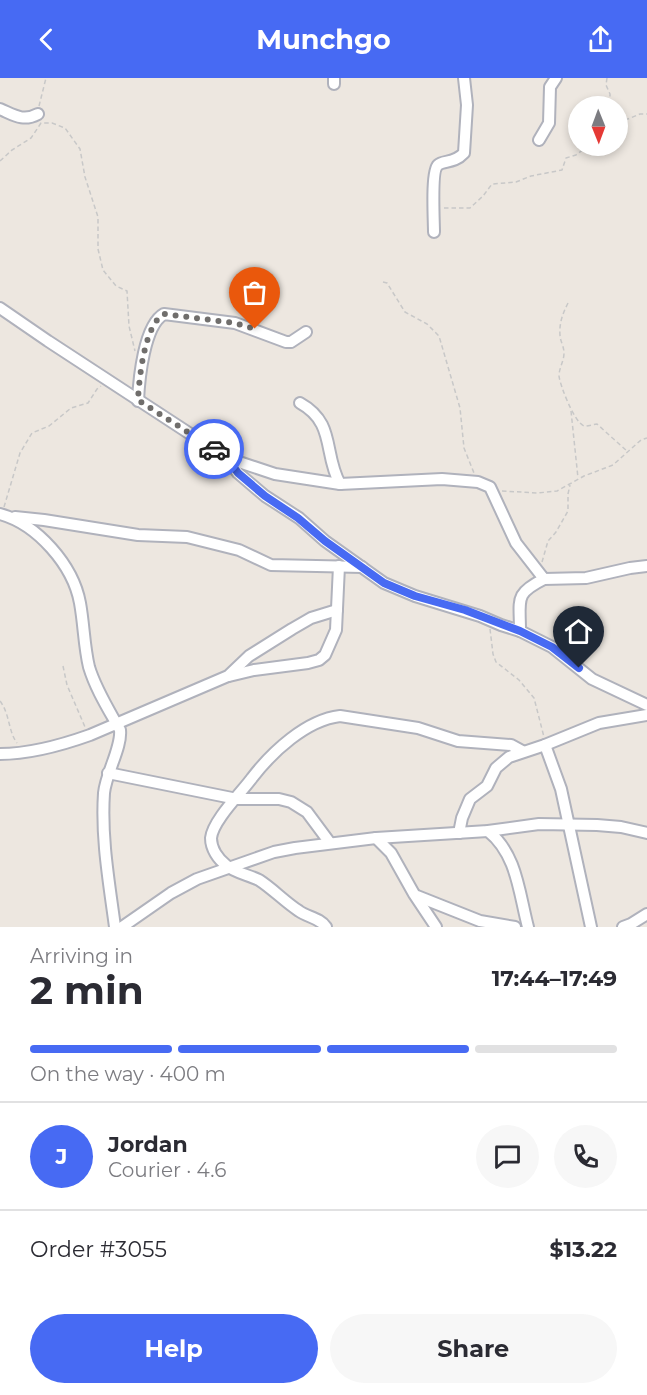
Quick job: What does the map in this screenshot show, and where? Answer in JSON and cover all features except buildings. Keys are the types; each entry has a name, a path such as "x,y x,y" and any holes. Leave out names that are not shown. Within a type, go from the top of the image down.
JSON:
{"street":[{"path":"434,232 436,167 456,160 464,153 467,105 464,78"},
{"path":"539,140 549,123 550,87 555,78"},
{"path":"0,109 24,119 39,120"},
{"path":"0,308 227,458 274,474 340,484 442,479 478,482 485,485 491,490 516,543 541,575"},
{"path":"138,400 141,368 159,316 164,314 235,323 286,342 291,342 306,332"},
{"path":"300,404 318,418 325,428 334,472 340,484"},
{"path":"227,458 238,473 265,496 384,583 415,596 520,631 552,647 592,679 647,705"},
{"path":"4,516 138,535 187,537 239,550 272,565 362,567"},
{"path":"4,516 44,539 73,582 80,601 84,645 90,671 120,730 120,740 104,790 103,840 115,927"},
{"path":"1,756 68,743 228,676 319,660 325,655 336,630 339,566"},
{"path":"520,631 523,592 541,575 586,578 647,566"},
{"path":"228,676 249,656 292,629 311,618 337,610"},
{"path":"459,833 470,799 487,786 495,768 502,762 522,751 545,745 599,723 647,715"},
{"path":"326,927 324,923 294,908 260,881 243,872 228,868 217,857 211,838 220,820 274,752 290,739 331,717 340,716 418,728 458,741 511,745 522,751"},
{"path":"545,745 561,789 591,927"},
{"path":"108,773 237,799 279,799 291,802 307,812 330,843"},
{"path":"122,927 171,893 197,879 274,852 376,838 488,831 539,824 621,827 647,833"},
{"path":"488,831 501,842 515,871 528,927"},
{"path":"376,838 391,852 414,894 436,927"},
{"path":"414,894 428,902 480,921 515,927"},
{"path":"623,927 647,914"}],"path":[{"path":"0,161 31,138 39,120 46,78"},
{"path":"607,78 606,85 610,96"},
{"path":"628,119 647,114"},
{"path":"39,120 59,124 65,128 80,149 85,177 98,217 98,249 103,270 116,285 127,291 129,326 141,368"},
{"path":"434,207 473,207 492,184 516,182 531,176 562,170 566,158 573,156"},
{"path":"383,282 387,283 405,312 427,324 439,336 460,408 464,448 478,482"},
{"path":"568,303 562,317 560,332 564,356 560,378 571,410 578,479"},
{"path":"4,516 13,471 20,453 32,434 49,426 71,408 88,403 97,389 110,382"},
{"path":"571,410 582,425 597,424 628,452"},
{"path":"491,490 550,492 613,465 641,440 647,438"},
{"path":"541,575 548,541 556,532 568,510 568,494 571,484"},
{"path":"488,619 496,662 519,680 534,698 545,745"},
{"path":"63,666 72,697 90,735"},
{"path":"0,701 20,753"}],"way so far":[{"path":"214,449 138,400 139,376 149,337 159,316 164,314 235,323 255,329"}],"route":[{"path":"214,449 227,458 249,484 384,583 415,596 465,610 520,631 552,647 579,668"}]}
